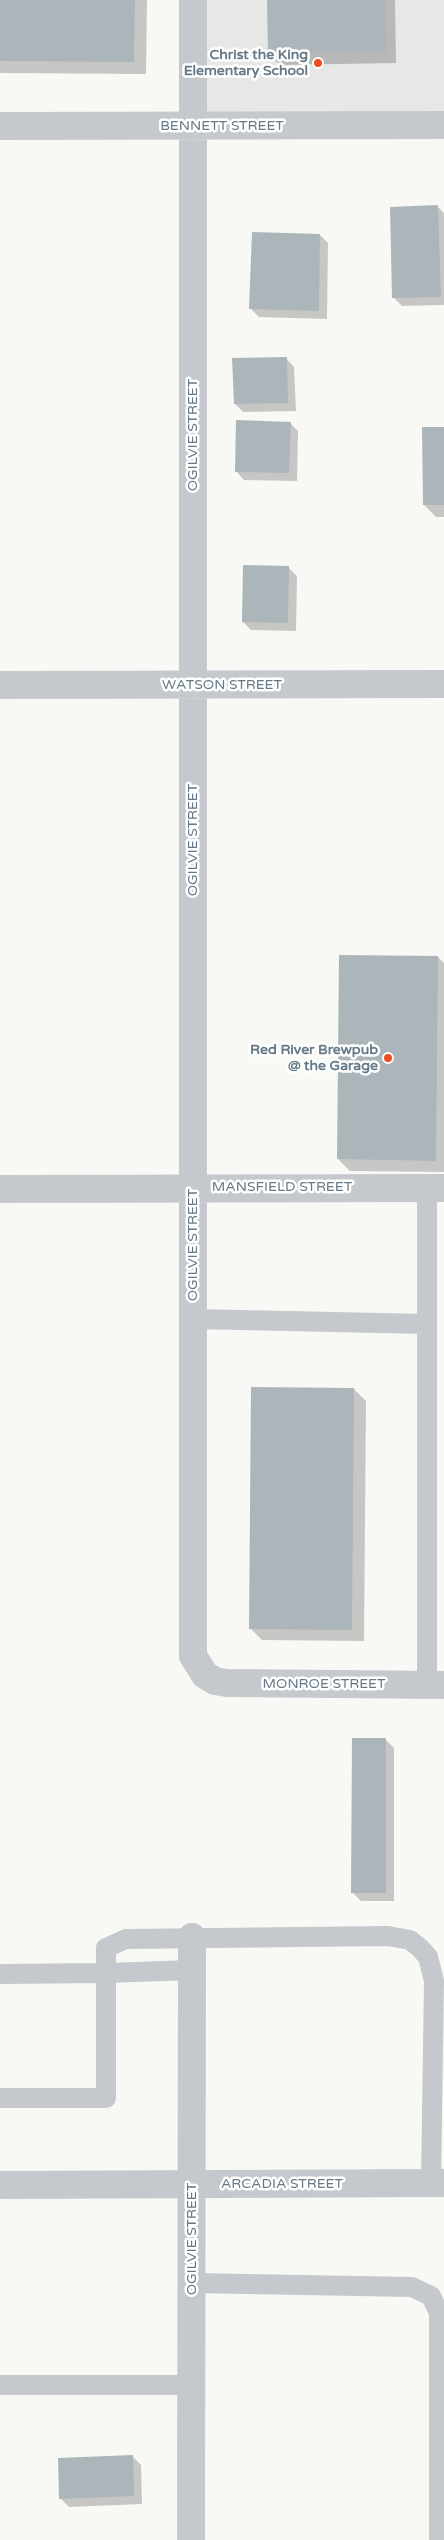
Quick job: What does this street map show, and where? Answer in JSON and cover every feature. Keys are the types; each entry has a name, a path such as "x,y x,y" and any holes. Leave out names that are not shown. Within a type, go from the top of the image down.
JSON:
{"street":[{"name":"OGILVIE STREET","path":"193,0 192,1642 193,1656 205,1675"},
{"name":"BENNETT STREET","path":"0,126 444,125"},
{"name":"WATSON STREET","path":"0,685 444,684"},
{"name":"MANSFIELD STREET","path":"0,1188 435,1188"},
{"name":"MONROE STREET","path":"205,1675 215,1681 239,1684 435,1685"},
{"name":"OGILVIE STREET","path":"191,2540 192,1937"},
{"name":"ARCADIA STREET","path":"0,2185 438,2183"}],"lane":[{"path":"435,1188 427,1324 435,1685"},
{"path":"193,1319 427,1324"},
{"path":"0,2098 106,2098 106,1948 126,1939 388,1936 410,1940 428,1958 434,1981 438,2183"},
{"path":"0,1974 192,1970"},
{"path":"192,2283 412,2287 431,2296 439,2313 439,2540"},
{"path":"0,2385 192,2385"}],"shaded area":[{"name":"Christ the King Elementary School","path":"193,0 444,0 444,125 193,127"}],"building":[{"path":"0,0 135,0 134,62 0,61"},
{"path":"267,0 385,0 386,52 268,54"},
{"path":"438,205 441,297 392,298 390,207"},
{"path":"252,232 320,234 319,311 249,309"},
{"path":"287,357 288,403 234,404 232,358"},
{"path":"236,420 291,422 289,473 235,472"},
{"path":"422,427 444,427 444,505 423,505"},
{"path":"243,565 289,566 288,623 242,622"},
{"name":"Red River Brewpub @ the Garage","path":"339,955 438,956 436,1161 337,1159"},
{"path":"251,1387 354,1388 352,1630 249,1629"},
{"path":"352,1738 386,1738 386,1893 351,1893"},
{"path":"133,2455 134,2496 59,2499 58,2458"}],"place":[{"name":"Christ the King Elementary School","path":"318,63"},
{"name":"Red River Brewpub @ the Garage","path":"388,1058"}]}
